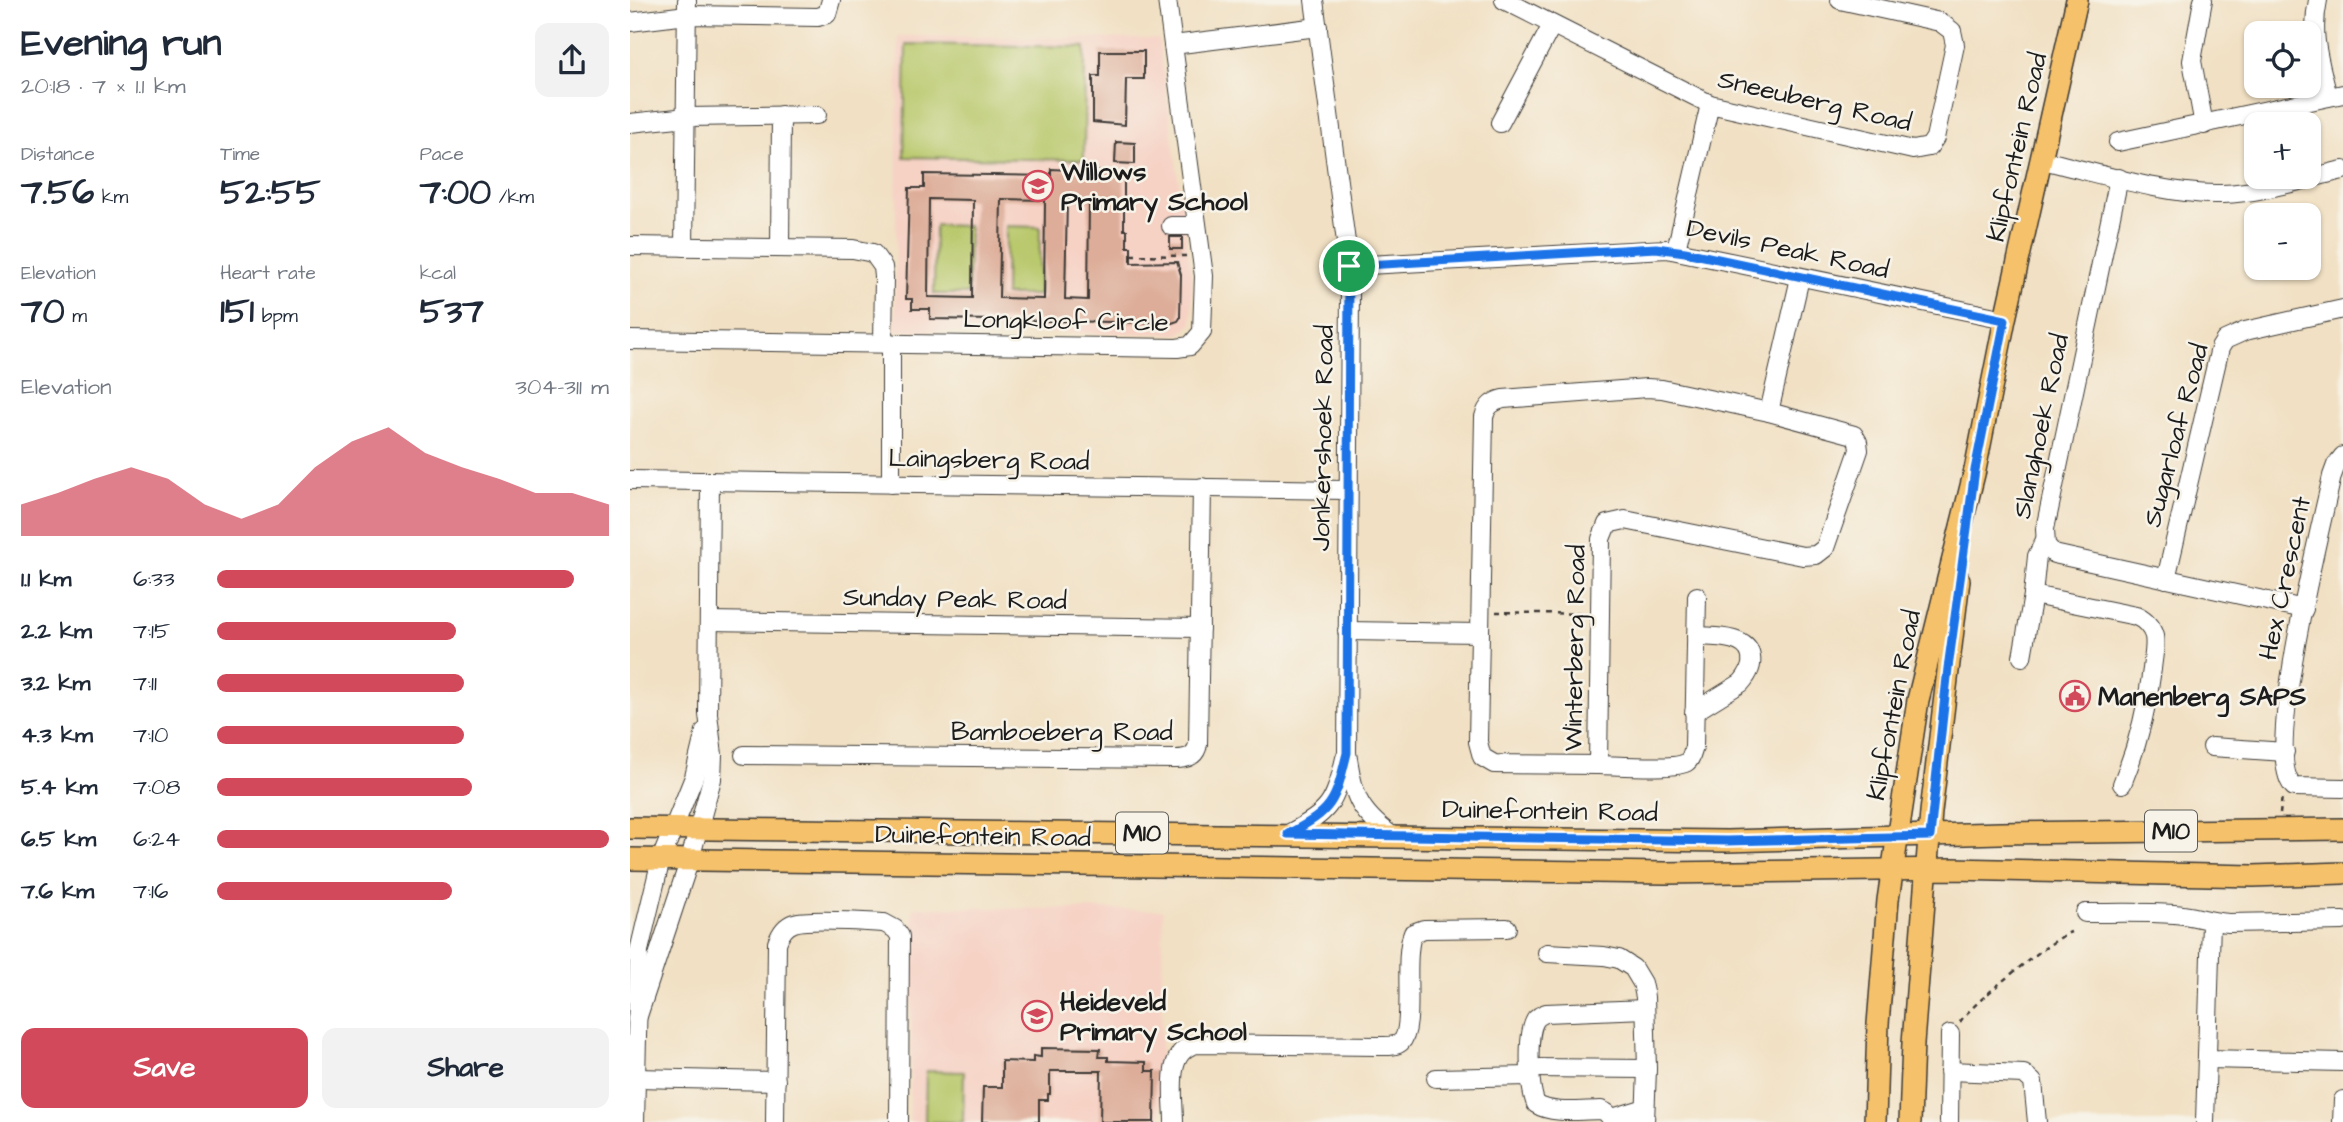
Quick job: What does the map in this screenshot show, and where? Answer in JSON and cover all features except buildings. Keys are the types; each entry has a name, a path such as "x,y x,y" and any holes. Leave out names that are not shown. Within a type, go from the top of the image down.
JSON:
{"main road":[{"name":"Klipfontein Road","path":"1875,1122 1880,989 1892,870 1918,700 1975,470 2005,320 2077,0"},
{"name":"Klipfontein Road","path":"1910,1122 1913,1043 1930,836 1948,668 1975,470"},
{"name":"Duinefontein Road","path":"630,828 1727,841 1988,833 2343,829"},
{"name":"Duinefontein Road","path":"630,859 1653,873 1928,869 2253,876 2343,873"}],"street":[{"path":"630,22 687,8 818,17 827,14 831,0"},
{"name":"Longkloof Circle","path":"630,340 1177,348 1190,346 1200,337 1204,326 1204,276 1167,0"},
{"name":"Jonkershoek Road","path":"1314,0 1349,266 1347,753 1352,783 1363,811 1391,835"},
{"name":"Sneeuberg Road","path":"1504,0 1710,104 1913,150 1929,147 1935,138 1955,45 1952,31 1940,22 1840,0"},
{"path":"2203,0 2192,61 2204,125"},
{"path":"2118,142 2336,95 2314,37 2313,26 2318,0"},
{"path":"684,247 687,8"},
{"path":"1500,123 1552,26"},
{"path":"1173,45 1318,27"},
{"path":"1676,250 1710,104"},
{"path":"780,115 780,248"},
{"path":"630,123 687,117 817,115"},
{"path":"2042,160 2194,193 2226,194 2343,170"},
{"name":"Slanghoek Road","path":"2119,178 2064,434 2045,540 2054,554 2304,609"},
{"path":"1171,226 1198,226"},
{"path":"630,246 853,249 873,253 883,267 884,277 891,484"},
{"name":"Devils Peak Road","path":"1349,266 1656,248 2005,320"},
{"path":"1769,412 1800,278"},
{"name":"Sugarloaf Road","path":"2166,579 2220,348 2225,340 2245,331 2343,309"},
{"name":"Winterberg Road","path":"1662,389 1843,431 1854,435 1858,442 1859,450 1825,548 1816,555 1803,556 1625,520 1607,524 1601,539 1598,765 1494,764 1482,757 1478,742 1479,634 1484,417 1490,404 1503,399 1662,389"},
{"name":"Hex Crescent","path":"2343,456 2332,476 2288,684 2285,752 2286,777 2294,788 2343,788"},
{"name":"Laingsberg Road","path":"630,480 1348,490"},
{"path":"636,1019 690,859 712,779 713,755 708,714 710,481"},
{"name":"Bamboeberg Road","path":"744,755 1186,758 1195,752 1198,744 1202,488"},
{"path":"2022,657 2037,556 2045,540"},
{"path":"2032,595 2136,616 2149,625 2154,634 2155,647 2144,719 2138,745 2122,784"},
{"path":"1598,765 1670,766 1688,762 1694,747 1697,596"},
{"name":"Sunday Peak Road","path":"709,621 1200,628"},
{"path":"1348,631 1479,634"},
{"path":"1694,712 1741,683 1748,676 1752,659 1750,651 1739,641 1696,636"},
{"path":"635,1122 639,951 661,859 697,767 708,714"},
{"path":"2211,747 2285,752"},
{"name":"Jonkershoek Road","path":"1288,834 1324,813 1333,801 1347,753"},
{"path":"2085,913 2172,914 2193,916 2211,922 2343,921"},
{"path":"775,1122 777,943 780,934 792,924 802,921 888,925 898,932 902,945 899,1122"},
{"path":"2205,1122 2211,922"},
{"path":"1174,1122 1175,1065 1180,1051 1185,1047 1198,1044 1397,1045 1403,1041 1407,1027 1408,949 1413,933 1424,929 1507,928"},
{"path":"1547,953 1604,956 1619,959 1633,968 1642,983 1645,1009 1647,1069 1645,1115 1613,1120 1601,1110 1541,1108 1534,1099 1530,1072 1532,1032 1540,1015 1554,1012 1645,1009"},
{"path":"1949,1122 1954,1031"},
{"path":"2207,1059 2343,1062"},
{"path":"1436,1078 1647,1069"},
{"path":"1950,1071 2024,1074 2033,1082 2037,1122"},
{"path":"636,1078 776,1081"},
{"path":"2342,1122 2343,1100"}],"path":[{"path":"1131,255 1192,256"},
{"path":"1489,612 1591,614"},
{"path":"2280,817 2283,791"},
{"path":"1954,1031 1966,1012 2054,941 2071,932"}],"shaded area":[{"name":"Willows Primary School","path":"898,36 1159,39 1192,278 1192,324 1179,334 895,331"},
{"name":"Heideveld Primary School","path":"913,907 1163,910 1160,1122 910,1122"}],"green space":[{"path":"906,44 1085,47 1084,160 904,157"},
{"path":"935,225 969,226 968,294 934,294"},
{"path":"1006,226 1040,227 1039,295 1005,295"},
{"path":"926,1071 964,1072 963,1122 925,1122"}],"place":[{"name":"Willows Primary School","path":"1038,186"},
{"name":"Manenberg SAPS","path":"2075,696"},
{"name":"Heideveld Primary School","path":"1037,1016"}],"route":[{"path":"1656,248 2005,320 1975,470 1959,580 1930,836 1727,841 1288,834 1324,813 1333,801 1347,753 1349,266 1656,248"}]}
